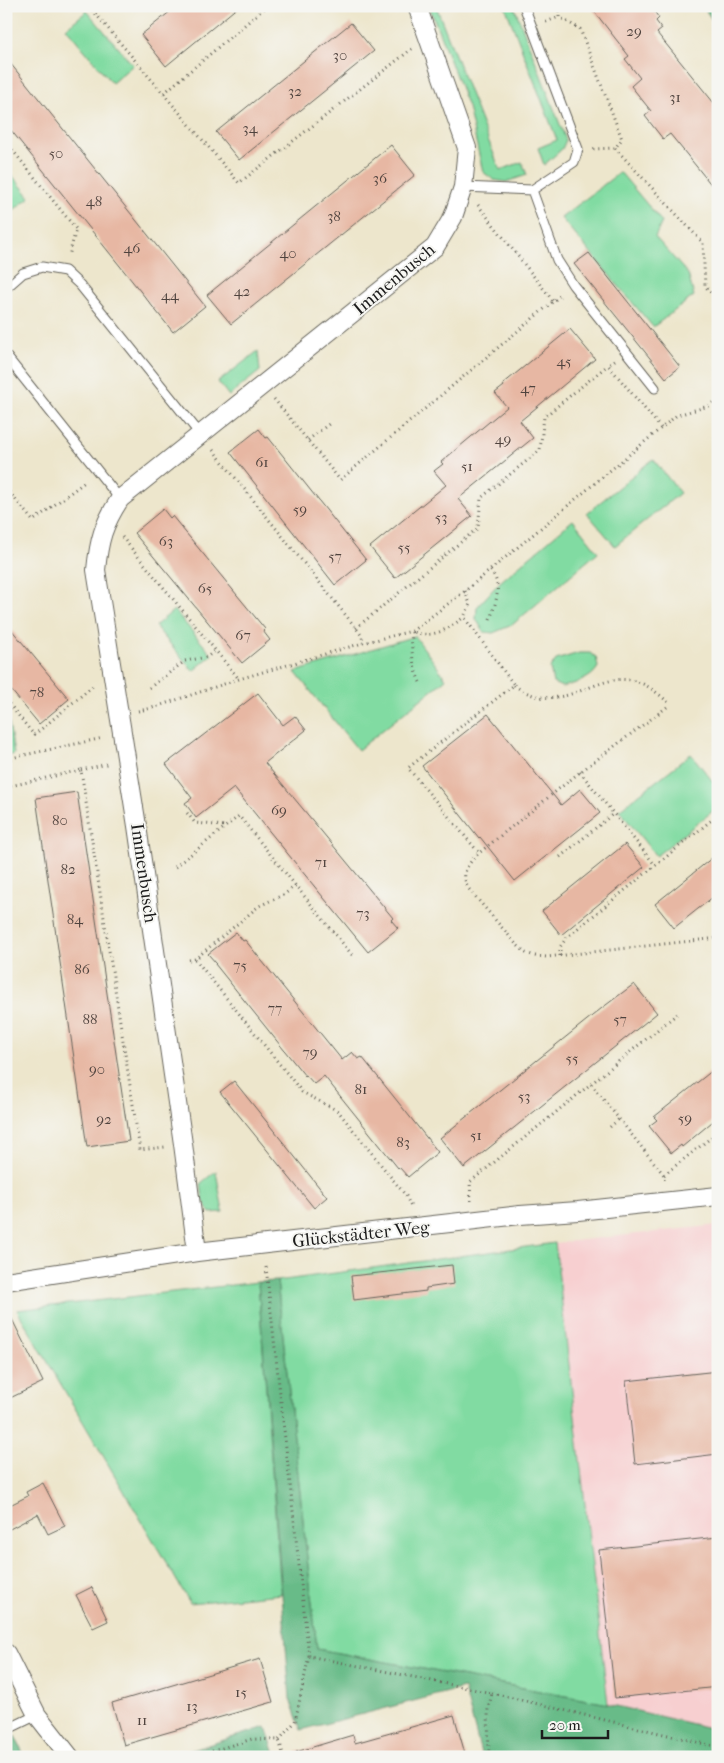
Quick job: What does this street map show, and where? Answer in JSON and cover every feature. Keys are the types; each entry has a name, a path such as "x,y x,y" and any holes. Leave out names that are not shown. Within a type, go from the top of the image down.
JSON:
{"street":[{"name":"Immenbusch","path":"197,1252 127,759 96,570 99,543 108,519 120,499 435,247 453,217 463,187 467,148 417,6"},
{"name":"Glückstädter Weg","path":"6,1281 197,1252 520,1215 578,1211 718,1196"},
{"path":"6,1653 37,1715 70,1757"}],"lane":[{"path":"463,187 532,190 574,162 578,149 524,6"},
{"path":"532,190 557,260 573,285 656,388"},
{"path":"6,288 24,273 42,267 65,271 80,285 200,434"},
{"path":"6,356 120,499"},
{"path":"6,1730 37,1715"}],"path":[{"path":"89,6 239,183 428,36"},
{"path":"164,93 267,6"},
{"path":"559,6 559,17 580,29 622,139 614,148 578,149"},
{"path":"6,142 76,229 65,271"},
{"path":"614,148 703,243 705,286 718,301"},
{"path":"463,187 553,301"},
{"path":"262,385 340,480 573,285"},
{"path":"356,628 478,528 481,498 540,450 544,417 626,352"},
{"path":"608,365 661,428"},
{"path":"120,714 152,708 239,679 363,643 412,631 490,570 661,428 677,416 709,406 718,398"},
{"path":"308,440 329,424"},
{"path":"200,434 356,628 362,636 363,643"},
{"path":"6,488 34,521 99,471"},
{"path":"6,500 12,495"},
{"path":"108,519 239,679"},
{"path":"490,570 495,575 497,582 497,594 490,619"},
{"path":"412,631 420,635 443,631 464,618 470,604 465,590"},
{"path":"464,618 514,685 523,692 536,697 551,697 569,695 610,681 634,681 645,685 670,704"},
{"path":"412,631 411,651 414,668 420,682"},
{"path":"149,688 185,662 207,657 215,651"},
{"path":"6,700 34,735 112,670"},
{"path":"479,853 408,768 514,685"},
{"path":"666,707 580,772 479,853 467,864 464,877 468,888 516,944 535,956 560,956 718,938"},
{"path":"6,760 123,734"},
{"path":"6,787 127,759"},
{"path":"81,770 140,1150 183,1144"},
{"path":"580,772 655,865"},
{"path":"187,813 195,823 226,826"},
{"path":"560,857 613,814"},
{"path":"560,956 560,947 567,938 718,815"},
{"path":"175,867 239,816 353,956"},
{"path":"189,960 194,959 260,906 285,894 296,885"},
{"path":"194,959 302,1092 338,1111 406,1196 411,1207"},
{"path":"471,1201 470,1182 677,1014"},
{"path":"591,1084 664,1175 664,1180"},
{"path":"610,1127 619,1119"},
{"path":"664,1175 718,1132"},
{"path":"6,1237 9,1257"},
{"path":"266,1267 309,1656 295,1722 279,1740"},
{"path":"309,1656 492,1693 718,1746"},
{"path":"489,1757 488,1710 492,1693"},
{"path":"193,1757 252,1739 279,1740"},
{"path":"279,1740 284,1757"}],"shaded area":[{"path":"718,1225 718,1730 608,1704 555,1243"}],"green space":[{"path":"429,6 436,6 500,170 522,162 527,175 506,182 494,180 483,172 468,107"},
{"path":"505,6 514,6 566,140 562,149 544,165 538,148 557,140"},
{"path":"703,6 718,6 718,29"},
{"path":"87,11 133,65 112,83 66,28"},
{"path":"6,168 30,197 6,216"},
{"path":"620,172 662,222 655,237 688,274 694,296 653,327 561,218"},
{"path":"258,351 260,371 229,396 218,382"},
{"path":"653,459 680,493 615,546 587,513"},
{"path":"573,520 598,552 512,625 493,633 484,632 476,619 477,607 500,582"},
{"path":"174,610 212,655 193,671 155,626"},
{"path":"415,636 446,679 358,750 295,672"},
{"path":"579,653 590,653 596,657 598,667 592,675 567,686 562,687 553,683 550,668 556,660"},
{"path":"6,714 14,754 6,756"},
{"path":"691,754 718,788 718,807 656,856 619,810"},
{"path":"216,1171 223,1212 210,1213 203,1200 201,1183"},
{"path":"555,1243 608,1704 317,1649 277,1281"},
{"path":"277,1281 317,1649 608,1704 718,1730 718,1757 482,1757 464,1688 301,1730 290,1699 258,1282"},
{"path":"258,1282 281,1594 190,1603 17,1310"},
{"path":"266,1727 276,1757 169,1757"},
{"path":"15,1736 25,1757 6,1757 6,1740"}],"building":[{"path":"177,6 239,6 166,66 141,35"},
{"path":"590,6 650,6 659,18 656,21 662,29 657,33 718,108 718,193 670,134 663,139 645,116 651,111 631,86 640,78 625,59 629,56"},
{"path":"351,23 374,51 239,160 216,132"},
{"path":"6,58 205,306 173,332 6,124"},
{"path":"391,145 415,175 231,324 207,295"},
{"path":"589,253 680,367 666,378 574,264"},
{"path":"570,329 595,359 520,421 533,438 458,499 472,516 395,578 370,547 446,485 434,471 443,464 441,462 507,407 495,393 504,386 503,384"},
{"path":"259,429 266,438 268,437 366,560 335,585 230,452"},
{"path":"163,509 170,518 172,516 265,629 263,631 270,640 242,663 134,533"},
{"path":"6,623 69,699 39,724 6,684"},
{"path":"258,693 283,725 295,716 306,730 265,763 393,918 391,920 398,928 368,952 234,788 196,818 185,803 192,798 166,764"},
{"path":"488,714 561,805 580,789 600,813 515,881 422,766"},
{"path":"77,792 129,1141 87,1147 36,798"},
{"path":"625,844 644,867 561,935 542,911"},
{"path":"718,853 718,893 674,928 655,904"},
{"path":"236,932 243,941 245,940 342,1060 352,1052 358,1059 362,1057 438,1152 408,1177 398,1168 324,1076 314,1084 305,1076 215,964 208,954"},
{"path":"634,984 657,1013 464,1168 440,1138"},
{"path":"718,1066 718,1117 682,1147 681,1145 671,1153 649,1126 657,1120 654,1117"},
{"path":"234,1081 327,1197 314,1208 220,1092"},
{"path":"452,1265 454,1284 426,1288 426,1291 354,1300 351,1276"},
{"path":"6,1307 43,1382 6,1400"},
{"path":"718,1371 718,1454 635,1464 626,1381"},
{"path":"43,1483 65,1526 48,1534 38,1514 6,1531 6,1507 28,1496 26,1492"},
{"path":"718,1537 718,1687 615,1698 599,1550"},
{"path":"92,1587 108,1621 93,1628 76,1595"},
{"path":"260,1659 273,1702 124,1745 112,1703"},
{"path":"454,1715 466,1757 296,1757 296,1752 353,1735 355,1743"}]}
